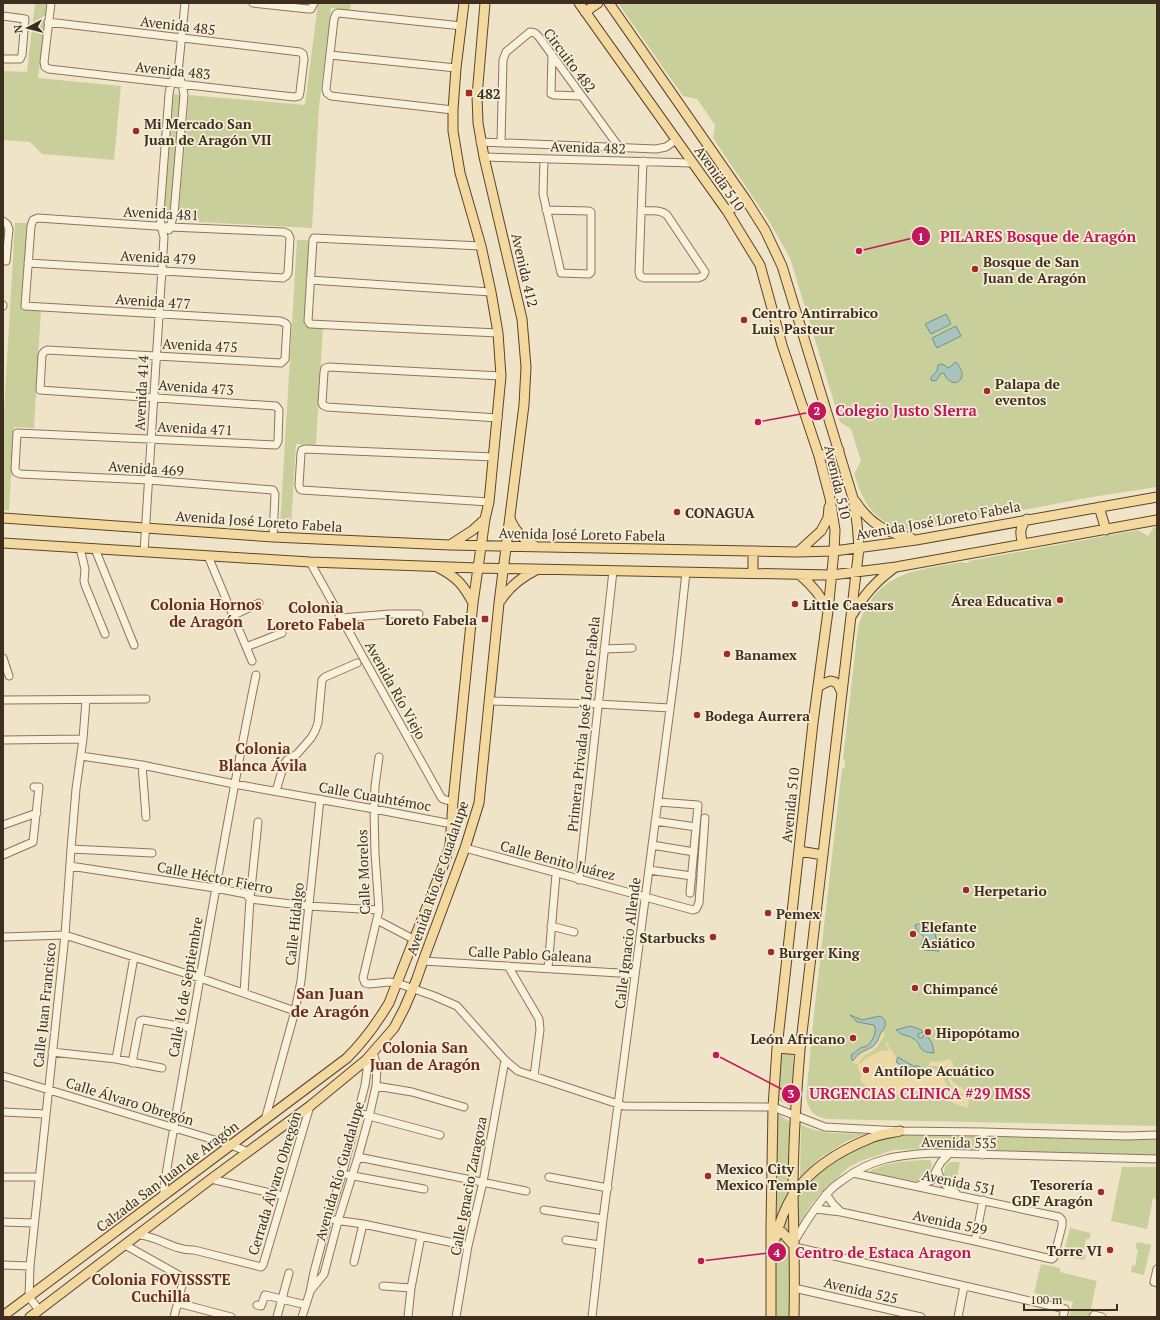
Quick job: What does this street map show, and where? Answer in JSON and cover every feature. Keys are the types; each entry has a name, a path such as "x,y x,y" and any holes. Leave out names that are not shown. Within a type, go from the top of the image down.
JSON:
{"main road":[{"path":"464,3 456,68 453,131 460,173 481,246 491,292 498,333 501,376 489,502 485,519 482,545"},
{"name":"Avenida 412","path":"485,3 477,96 480,142 522,319 525,360 524,405 506,546"},
{"name":"Avenida 510","path":"579,3 727,211 760,265 782,345 819,456 830,498 835,530 832,575 777,1048 773,1107 774,1227"},
{"path":"585,12 598,3"},
{"name":"Avenida 510","path":"609,3 746,200 765,230 782,266 839,450 853,498 857,523 858,548 800,1050 795,1114 793,1195 795,1243 794,1317"},
{"path":"727,211 746,200"},
{"path":"819,456 839,450"},
{"name":"Avenida José Loreto Fabela","path":"3,518 273,537 450,545 798,552 834,551 916,540 1157,496"},
{"path":"798,552 821,531 828,518 830,498"},
{"path":"853,498 864,514 878,526 900,536 916,540"},
{"path":"1099,507 1106,530"},
{"path":"510,518 518,534 536,547"},
{"path":"450,545 473,530 485,519"},
{"path":"1023,544 1021,528 1022,524 1027,520"},
{"path":"3,543 310,562 436,567 832,575 896,567 1157,520"},
{"path":"1010,547 1014,544 1015,538 1013,522"},
{"name":"Avenida Río de Guadalupe","path":"347,1058 359,1046 377,1022 389,1002 415,940 450,846 473,603 482,545"},
{"name":"Avenida Río de Guadalupe","path":"366,1060 394,1028 404,1009 465,848 479,803 506,546"},
{"path":"753,573 754,551"},
{"path":"436,567 454,576 466,589 473,603"},
{"path":"850,617 870,588 896,567"},
{"path":"499,603 506,591 523,577 537,569"},
{"path":"800,575 808,581 824,601 828,611"},
{"path":"818,687 824,683 832,681 839,685 841,691"},
{"path":"799,851 823,855"},
{"path":"777,1048 800,1050"},
{"name":"Calzada San Juan de Aragón","path":"3,1316 8,1309 29,1297 347,1058"},
{"name":"Calzada San Juan de Aragón","path":"30,1317 140,1235 211,1179 310,1106 366,1060"},
{"path":"771,1317 771,1257 774,1227 793,1195 813,1172 831,1158 872,1137 900,1131"},
{"path":"774,1227 795,1243"}],"street":[{"path":"48,22 51,3"},
{"name":"Avenida 414","path":"164,237 170,227 174,214 184,95 178,73 185,3"},
{"path":"253,3 305,9 312,6"},
{"path":"453,110 331,96 326,89 334,19 336,14 341,13 462,26"},
{"path":"3,16 26,19 22,55 20,59 3,59"},
{"name":"Avenida 485","path":"48,22 300,52 303,54 304,59 299,96"},
{"name":"Avenida 483","path":"48,22 44,62 45,66 49,69 299,96"},
{"name":"Circuito 482","path":"501,142 504,55 530,32 540,37 581,96 619,146"},
{"path":"552,54 551,94 581,96"},
{"path":"330,55 456,68"},
{"name":"Avenida 414","path":"144,552 164,237 160,213 161,190 169,94 171,83 178,73"},
{"name":"Avenida 482","path":"480,142 656,148 666,147 676,140"},
{"name":"Avenida 482","path":"484,157 692,163"},
{"path":"544,158 543,194 546,210 561,273 589,274 591,272 591,212 546,210"},
{"path":"641,212 664,212 667,215 704,272 703,276 698,278 644,278 640,276 639,272 641,212 643,162"},
{"name":"Avenida 481","path":"28,263 31,226 33,220 38,218 170,227 284,232 288,234 290,238 288,274 286,276"},
{"path":"5,222 9,229 5,261"},
{"path":"481,246 314,238 308,322 310,324 498,333"},
{"name":"Avenida 479","path":"28,263 283,278 286,276"},
{"name":"Avenida 477","path":"28,263 25,306 280,321 288,325 285,359 283,362"},
{"path":"310,280 491,292"},
{"name":"Avenida 475","path":"40,390 42,356 47,350 283,362"},
{"path":"498,418 327,407 323,405 324,372 325,368 329,367 501,376"},
{"name":"Avenida 473","path":"40,390 275,405 278,406 279,410 278,441 276,445"},
{"name":"Avenida 471","path":"16,472 17,433 276,445"},
{"path":"489,502 300,489 301,453 302,450 305,449 494,457"},
{"name":"Avenida 469","path":"16,472 20,474 149,480 274,490 273,537"},
{"path":"80,548 85,569 85,585 105,634"},
{"path":"95,549 134,645"},
{"path":"208,556 252,661"},
{"name":"Avenida Río Viejo","path":"310,562 441,797 453,802"},
{"name":"Primera Privada José Loreto Fabela","path":"579,880 613,571"},
{"name":"Calle Ignacio Allende","path":"592,1317 600,1245 678,649 686,572"},
{"path":"232,616 259,603"},
{"path":"341,618 390,614 419,614"},
{"path":"246,648 282,633"},
{"path":"604,649 632,648"},
{"path":"3,658 10,676"},
{"path":"276,791 284,764 297,754 315,731 318,723 322,680 357,663"},
{"name":"Calle 16 de Septiembre","path":"164,1196 173,1128 215,888 256,675"},
{"path":"3,700 146,700"},
{"name":"Calle Juan Francisco","path":"29,1297 30,1266 38,1177 65,935 76,789 83,739 86,700"},
{"path":"489,701 598,704 670,708"},
{"path":"3,740 83,739"},
{"name":"Calle Cuauhtémoc","path":"81,756 142,765 234,784 452,824"},
{"name":"Calle Morelos","path":"364,981 363,978 379,910 374,809 375,786 379,757"},
{"path":"142,765 146,817"},
{"path":"3,855 33,843 39,787 34,787"},
{"name":"Calle Hidalgo","path":"265,1120 295,1011 301,981 320,799"},
{"path":"658,802 698,805 690,893"},
{"path":"3,824 37,813"},
{"name":"Calle Benito Juárez","path":"465,848 556,874 690,909 696,909 698,907 705,818"},
{"path":"656,821 696,827"},
{"path":"244,993 250,899 258,822"},
{"path":"652,845 694,852"},
{"path":"71,849 152,853"},
{"name":"Calle Héctor Fierro","path":"70,866 215,888 246,894 250,899 308,906 379,910"},
{"path":"649,870 692,876"},
{"path":"548,968 556,874"},
{"path":"377,920 415,940"},
{"path":"551,926 574,932"},
{"path":"3,937 65,935 200,978 295,1011"},
{"path":"116,1059 134,957"},
{"name":"Calle Pablo Galeana","path":"423,961 636,974"},
{"path":"508,966 539,1019 540,1030 534,1076"},
{"name":"Avenida 535","path":"364,981 365,983 369,984 389,982 397,983 457,1006 505,1060 518,1071 619,1104 631,1106 773,1107 795,1114 825,1127 900,1131 1127,1136 1157,1135"},
{"path":"132,1063 140,1021 143,1020 191,1028"},
{"path":"52,1052 116,1059 162,1068"},
{"name":"Avenida Río Guadalupe","path":"310,1292 324,1274 338,1220 370,1116 376,1086 377,1067 373,1052"},
{"name":"Avenida Río Guadalupe","path":"302,1317 310,1292 328,1219 342,1175 365,1085 367,1071 366,1060"},
{"name":"Calle Ignacio Zaragoza","path":"456,1317 468,1246 483,1182 505,1060"},
{"name":"Calle Álvaro Obregón","path":"3,1076 231,1145 248,1152"},
{"path":"376,1086 412,1092 464,1107"},
{"name":"Cerrada Álvaro Obregón","path":"140,1235 147,1235 184,1249 194,1250 261,1267 263,1265 282,1196 310,1106"},
{"path":"3,1112 45,1114"},
{"path":"358,1113 440,1135"},
{"path":"983,1132 983,1155"},
{"name":"Avenida 535","path":"795,1243 815,1209 826,1194 853,1173 873,1162 894,1156 905,1154 949,1154 1157,1159"},
{"path":"917,1186 932,1180 941,1162 949,1154"},
{"path":"358,1157 526,1191"},
{"path":"937,1169 943,1184 960,1195"},
{"name":"Avenida 531","path":"853,1173 960,1195 1060,1218 1062,1226 1055,1254 1052,1259"},
{"path":"342,1175 352,1175 424,1189"},
{"path":"3,1177 38,1177"},
{"path":"549,1177 608,1188"},
{"path":"211,1179 282,1196"},
{"path":"826,1194 841,1212"},
{"path":"975,1241 983,1200"},
{"name":"Avenida 529","path":"815,1209 841,1212 1052,1259"},
{"path":"544,1210 604,1219"},
{"path":"328,1219 363,1224 468,1246"},
{"path":"3,1222 34,1223"},
{"path":"354,1262 363,1224"},
{"path":"408,1317 411,1288 421,1236"},
{"path":"566,1240 600,1245"},
{"path":"795,1243 964,1286 1065,1309 1063,1317"},
{"path":"126,1245 184,1278 174,1317"},
{"path":"3,1265 30,1266"},
{"path":"1156,1283 1157,1269"},
{"path":"277,1317 289,1273"},
{"path":"383,1286 411,1288"},
{"path":"958,1317 964,1286"},
{"name":"Avenida 525","path":"794,1288 921,1317"},
{"path":"257,1305 261,1306 265,1295 306,1305"},
{"path":"29,1297 39,1310"},
{"path":"178,1303 231,1317"},
{"path":"1093,1316 1102,1317"}],"green space":[{"path":"35,3 48,3 38,78 121,86 114,160 42,154 30,142 3,140 3,71 27,72"},
{"path":"318,3 351,3 350,10 331,8 319,107 312,228 178,221 189,95 305,105"},
{"name":"Bosque de San Juan de Aragón","path":"618,3 1157,3 1157,487 1092,497 912,531 889,524 874,513 863,496 854,474 861,461 851,429 840,422 790,258 769,221 713,138 715,125 697,99 683,96"},
{"path":"172,94 183,95 172,214 160,212"},
{"path":"15,223 27,223 22,308 41,309 34,428 14,427 9,510 3,510 3,429"},
{"path":"297,240 309,240 304,325 323,326 316,445 296,444 291,527 280,526"},
{"path":"1154,527 1157,527 1157,1126 827,1119 815,1115 809,1107 806,1098 814,1013 842,769 845,767 845,761 843,759 858,627 866,608 875,594 886,584 913,572 963,562 968,563 969,561 1138,530 1148,536"},
{"path":"782,1052 792,1052 793,1056 792,1104 790,1106 776,1099 778,1056"},
{"path":"777,1113 790,1122 790,1191 777,1217"},
{"path":"801,1125 825,1132 866,1134 847,1141 820,1158 800,1179"},
{"path":"909,1135 973,1136 976,1138 976,1144 971,1150 893,1150 861,1161 849,1167 821,1193 811,1205 799,1226 797,1204 798,1198 819,1172 841,1155 854,1149 881,1140"},
{"path":"992,1136 1157,1137 1157,1155 995,1152 988,1147 987,1143"},
{"path":"930,1160 932,1163 928,1176 921,1182 867,1173 887,1164"},
{"path":"950,1162 960,1162 956,1184 945,1178 944,1175 946,1165"},
{"path":"1122,1167 1157,1167 1157,1199 1153,1198 1147,1229 1111,1221"},
{"path":"790,1213 790,1317 775,1317 775,1281 778,1245"},
{"path":"1070,1228 1091,1233 1089,1239 1086,1239 1083,1254 1086,1255 1084,1260 1063,1256"},
{"path":"1137,1242 1151,1245 1144,1275 1131,1272 1132,1265 1135,1266 1138,1250 1135,1249"},
{"path":"1041,1264 1060,1268 1060,1272 1097,1281 1089,1317 1069,1317 1073,1302 1034,1293"}],"sand":[{"path":"882,1032 885,1034 877,1047 864,1056 858,1064 852,1063 857,1056 877,1039 878,1035"},
{"path":"887,1041 890,1050 892,1050 897,1059 897,1063 904,1069 910,1071 913,1075 924,1074 930,1068 939,1071 950,1088 962,1096 963,1102 963,1094 950,1084 947,1069 942,1066 928,1066 931,1061 936,1062 951,1059 952,1063 953,1062 951,1074 952,1081 966,1091 969,1098 968,1108 933,1095 918,1092 871,1100 867,1095 870,1091 860,1080 862,1077 857,1066 868,1057 881,1051 887,1051"}],"water":[{"path":"946,314 951,324 931,334 925,324"},
{"path":"956,326 961,336 937,348 932,338"},
{"path":"955,362 962,372 960,381 954,383 952,382 947,379 944,373 940,374 937,380 931,380 931,377 937,371 938,365 942,364 949,368"},
{"path":"928,921 934,929 939,951 924,950 921,944 924,937 916,929 915,925"},
{"path":"850,1015 862,1020 880,1016 885,1023 884,1029 875,1045 859,1054 853,1061 851,1059 852,1054 870,1043 875,1034 875,1028 874,1025 857,1022"},
{"path":"910,1026 924,1032 918,1034 919,1038 922,1038 925,1033 932,1043 934,1053 922,1050 917,1041 909,1036 901,1034 896,1030"},
{"path":"898,1057 913,1066 919,1066 924,1070 924,1074 913,1075 910,1071 904,1069 896,1062"}],"place":[{"name":"482","path":"469,93"},
{"name":"Mi Mercado San Juan de Aragón VII","path":"136,131"},
{"name":"PILARES Bosque de Aragón","path":"859,251"},
{"name":"Bosque de San Juan de Aragón","path":"975,269"},
{"name":"Centro Antirrabico Luis Pasteur","path":"744,320"},
{"name":"Palapa de eventos","path":"987,391"},
{"name":"Colegio Justo SIerra","path":"758,422"},
{"name":"CONAGUA","path":"677,512"},
{"name":"Área Educativa","path":"1060,600"},
{"name":"Little Caesars","path":"795,604"},
{"name":"Loreto Fabela","path":"485,619"},
{"name":"Banamex","path":"727,654"},
{"name":"Bodega Aurrera","path":"697,715"},
{"name":"Herpetario","path":"966,890"},
{"name":"Pemex","path":"768,913"},
{"name":"Elefante Asiático","path":"913,934"},
{"name":"Starbucks","path":"713,937"},
{"name":"Burger King","path":"771,952"},
{"name":"Chimpancé","path":"915,988"},
{"name":"Hipopótamo","path":"928,1032"},
{"name":"León Africano","path":"853,1038"},
{"name":"URGENCIAS CLINICA #29 IMSS","path":"716,1055"},
{"name":"Antílope Acuático","path":"866,1070"},
{"name":"Mexico City Mexico Temple","path":"708,1176"},
{"name":"Tesorería GDF Aragón","path":"1101,1192"},
{"name":"Torre VI","path":"1110,1250"},
{"name":"Centro de Estaca Aragon","path":"701,1261"}],"district":[{"name":"Colonia Hornos de Aragón","path":"206,612"},
{"name":"Colonia Loreto Fabela","path":"316,616"},
{"name":"Colonia Blanca Ávila","path":"263,756"},
{"name":"San Juan de Aragón","path":"330,1002"},
{"name":"Colonia San Juan de Aragón","path":"425,1056"},
{"name":"Colonia FOVISSSTE Cuchilla","path":"161,1288"}]}
